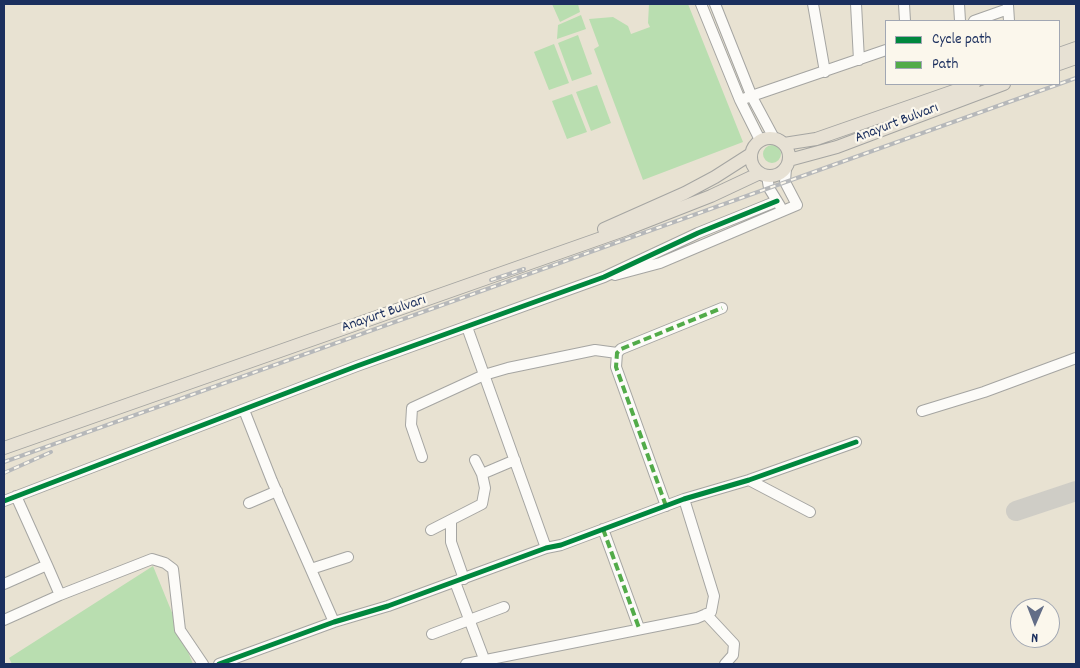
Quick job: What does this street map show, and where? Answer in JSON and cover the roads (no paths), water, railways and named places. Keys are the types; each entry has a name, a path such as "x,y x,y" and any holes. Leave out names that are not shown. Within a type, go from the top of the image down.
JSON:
{"main road":[{"path":"1060,54 1076,48"},
{"path":"1060,64 1076,58"},
{"name":"Anayurt Bulvarı","path":"779,141 816,139 971,85"},
{"name":"Anayurt Bulvarı","path":"787,164 1001,85"},
{"path":"760,140 779,141 788,151 787,164 778,174 763,174 752,164 751,154 760,140"},
{"name":"Anayurt Bulvarı","path":"4,439 583,238 685,193 751,154"},
{"name":"Anayurt Bulvarı","path":"4,448 627,229 763,174"}],"street":[{"path":"701,4 740,100 760,140"},
{"path":"714,4 752,97 779,141"},
{"path":"813,4 825,72"},
{"path":"856,4 859,60"},
{"path":"904,4 905,20"},
{"path":"959,4 960,20"},
{"path":"976,20 1008,7 1009,20"},
{"path":"740,100 885,50"},
{"path":"604,277 629,273 660,263 785,212 797,205 785,182 787,164"},
{"path":"763,174 769,188 785,212"},
{"path":"4,501 356,366 604,277 673,244 777,201"},
{"path":"666,506 616,367 617,353 620,349 722,308"},
{"path":"467,327 546,548"},
{"path":"422,457 411,425 412,408 484,375 595,350 617,353"},
{"path":"922,411 984,392 1076,358"},
{"path":"244,410 334,622"},
{"path":"219,664 546,548 561,545 684,499 749,480 856,442"},
{"path":"431,530 482,504 485,488 482,474 475,460"},
{"path":"482,474 515,460"},
{"path":"749,480 810,512"},
{"path":"249,503 277,491"},
{"path":"16,496 60,595"},
{"path":"466,664 486,663 711,612 714,596 684,499"},
{"path":"451,520 451,542 468,620 486,663"},
{"path":"603,529 639,628"},
{"path":"311,569 348,557"},
{"path":"4,620 60,595 152,559 166,563 172,569 175,579 180,630 203,664"},
{"path":"4,584 47,565"},
{"path":"432,634 504,607"},
{"path":"706,614 734,644 733,655 725,664"}],"railway":[{"path":"1060,84 1076,78"},
{"path":"4,462 1056,85"},
{"path":"491,280 524,269"},
{"path":"4,473 51,452"}]}
